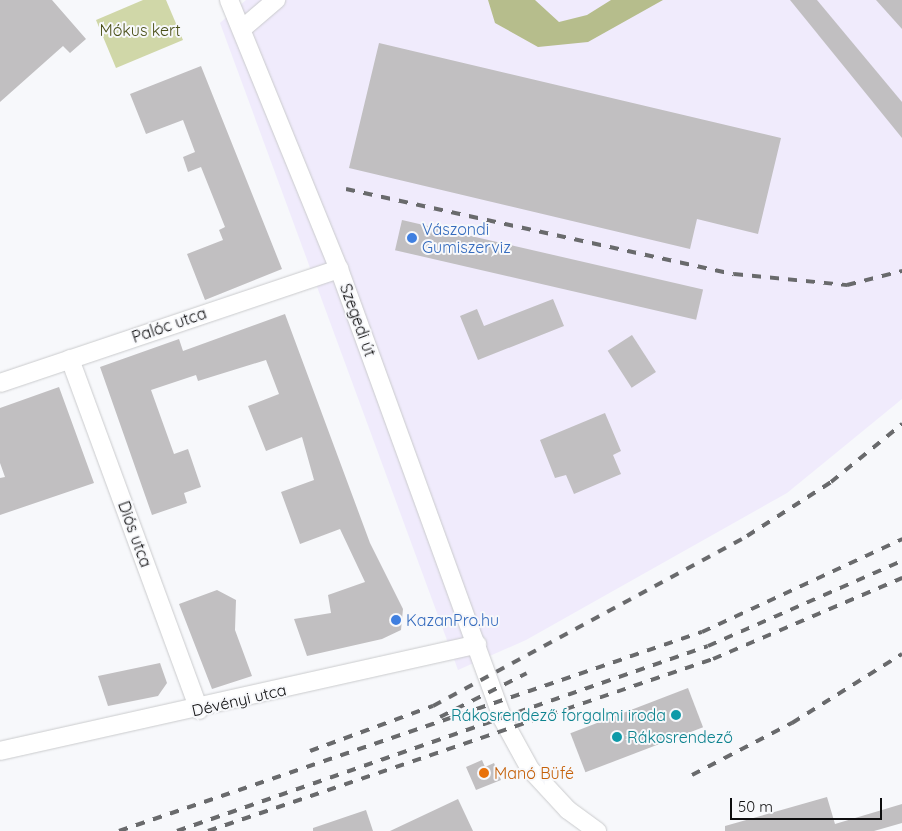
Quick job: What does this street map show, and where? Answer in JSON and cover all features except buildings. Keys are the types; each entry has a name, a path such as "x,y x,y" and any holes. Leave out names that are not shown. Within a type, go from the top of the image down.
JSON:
{"street":[{"name":"Szegedi út","path":"229,0 339,269 477,644 502,718 520,754 554,796 597,831"},
{"path":"242,29 276,0"},
{"name":"Palóc utca","path":"0,383 339,269"},
{"name":"Diós utca","path":"70,359 199,710"},
{"name":"Dévényi utca","path":"0,751 199,710 477,644"}],"shaded area":[{"path":"246,0 902,0 902,399 787,493 526,640 458,670 220,23"}],"green space":[{"name":"Mókus kert","path":"143,0 166,0 183,40 116,68 96,20"},
{"path":"488,0 535,0 559,22 587,15 611,0 663,0 588,42 538,47 495,23"}],"railway":[{"path":"346,189 734,274 847,285 902,271"},
{"path":"310,751 433,706 747,536 831,482 902,424"},
{"path":"119,831 702,632 902,539"},
{"path":"177,831 708,646 902,561"},
{"path":"208,831 713,659 902,578"},
{"path":"692,775 792,723 902,654"},
{"path":"440,717 527,673"}],"place":[{"name":"Vászondi Gumiszerviz","path":"412,238"},
{"name":"KazanPro.hu","path":"396,620"},
{"name":"Rákosrendező forgalmi iroda","path":"676,715"},
{"name":"Rákosrendező","path":"617,737"},
{"name":"Manó Büfé","path":"484,773"}]}
